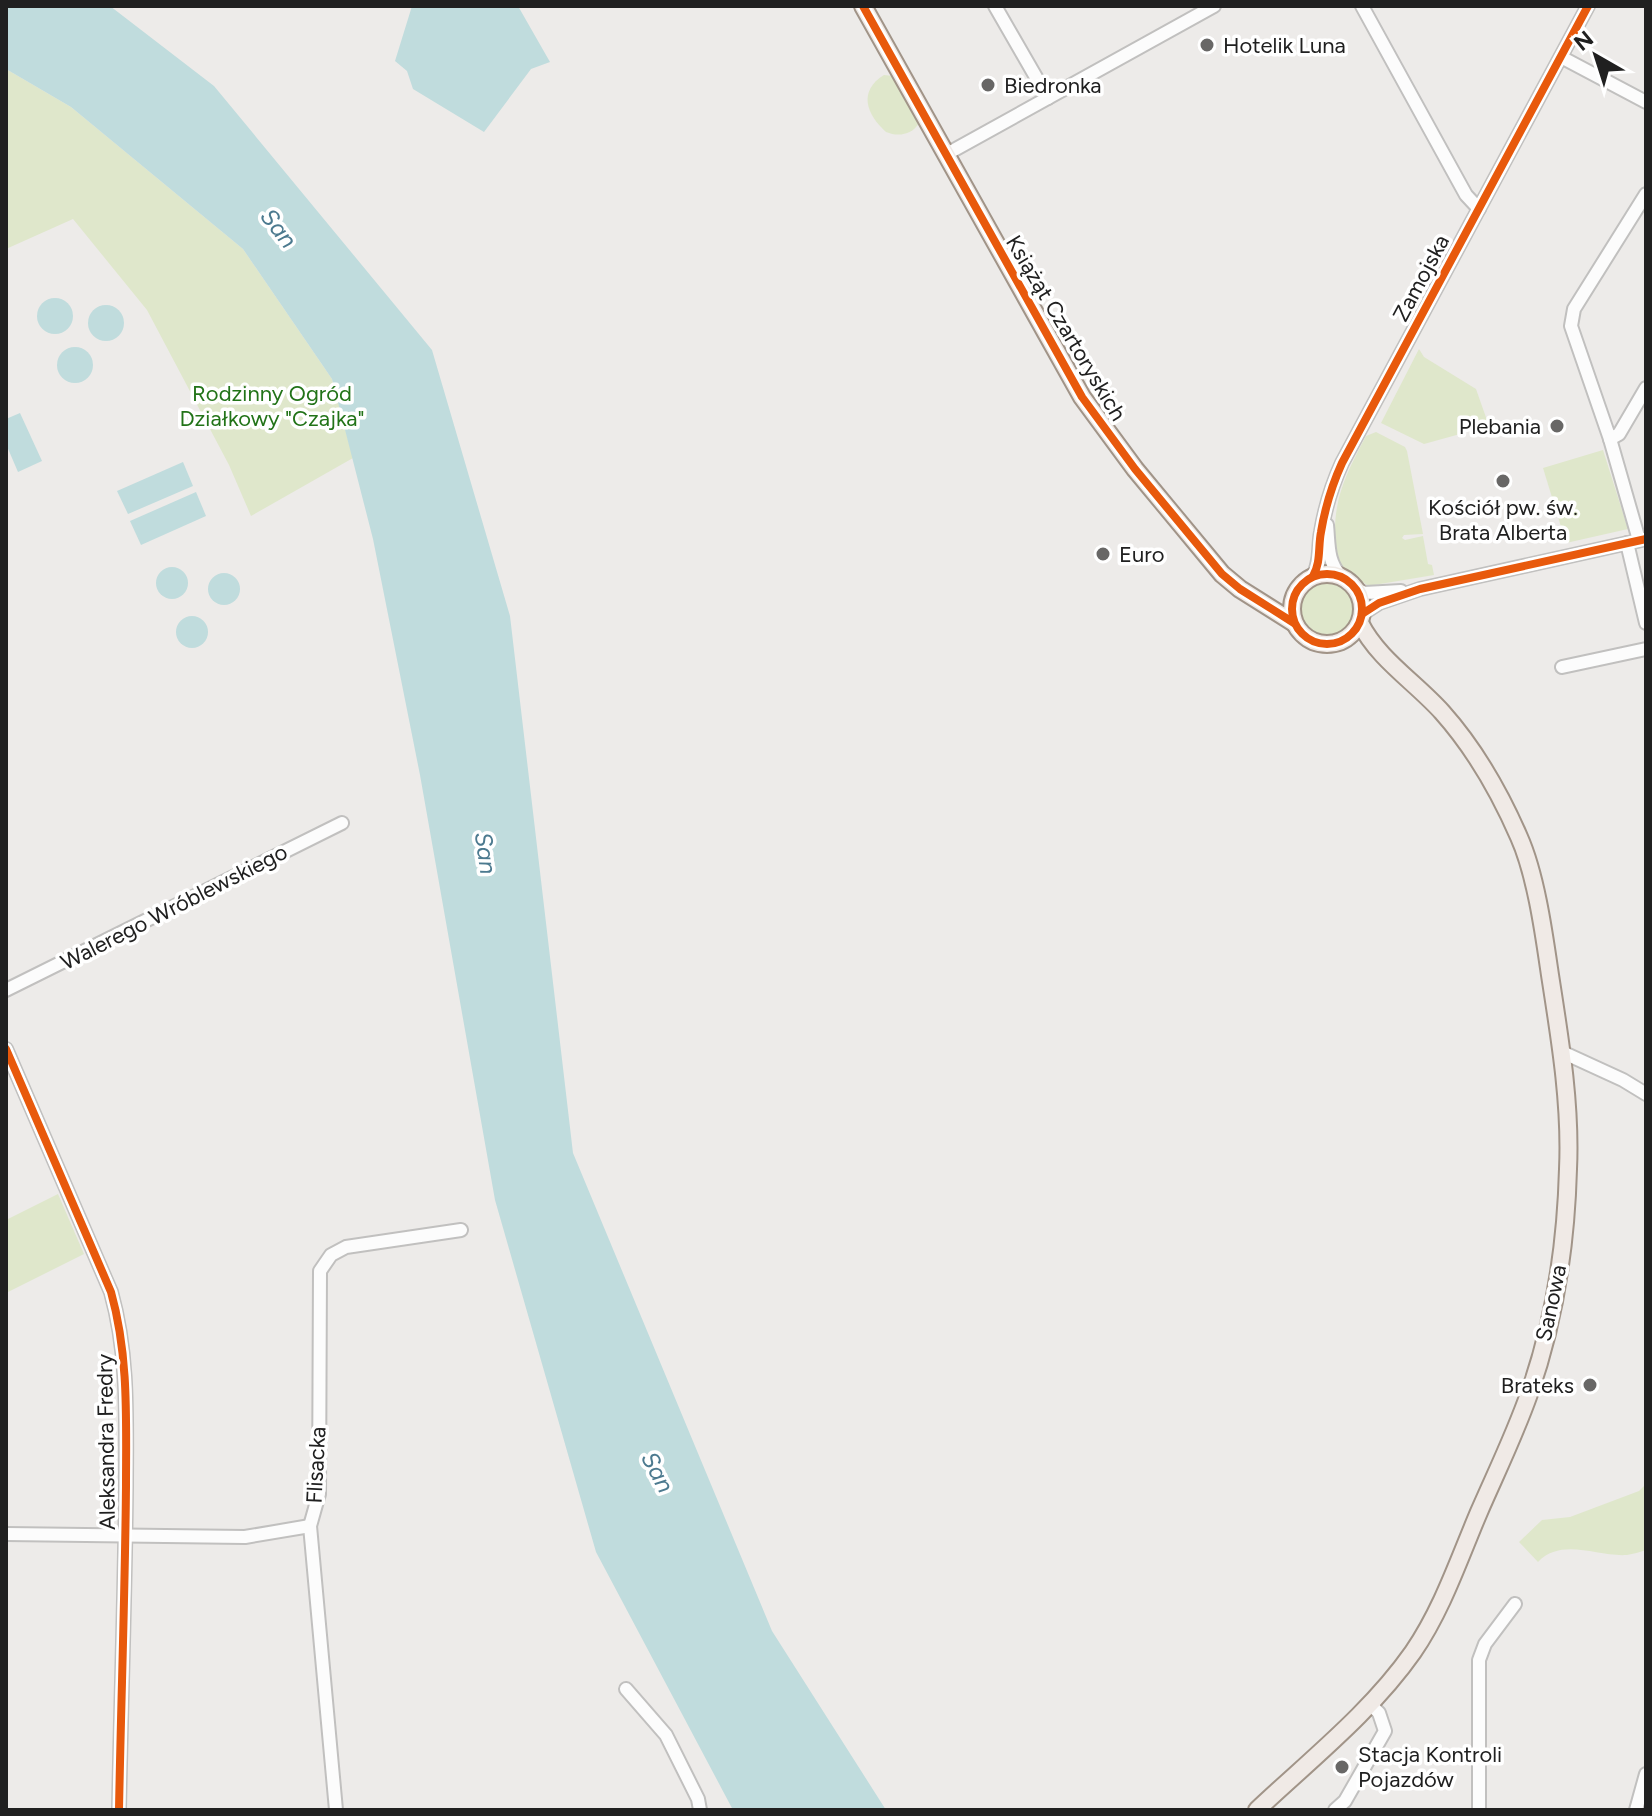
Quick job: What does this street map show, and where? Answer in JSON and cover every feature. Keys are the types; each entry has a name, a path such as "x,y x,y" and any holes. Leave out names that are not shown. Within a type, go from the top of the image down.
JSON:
{"main road":[{"name":"Książąt Czartoryskich","path":"863,6 1100,425 1214,565 1234,585 1294,623"},
{"path":"1255,599 1287,599 1313,576 1341,576 1356,589 1362,602 1361,618 1369,639 1402,675"},
{"path":"1295,593 1291,609 1294,623 1308,639 1329,645 1350,641 1402,675"},
{"path":"1342,641 1353,633 1361,618"},
{"name":"Sanowa","path":"1257,1810 1370,1704 1412,1654 1437,1611 1529,1393 1557,1284 1569,1167 1562,1052 1542,922 1521,841 1490,776 1455,728 1402,675"}],"street":[{"path":"995,6 1048,98"},
{"path":"945,155 1214,6"},
{"path":"1362,6 1466,195 1479,209"},
{"name":"Zamojska","path":"1313,576 1317,570 1326,509 1342,463 1588,6"},
{"path":"1561,57 1646,102"},
{"path":"1646,194 1574,309 1571,326 1610,439 1637,541 1646,623"},
{"path":"1610,439 1619,434 1646,388"},
{"name":"Zamojska","path":"1326,509 1330,558 1333,568 1341,576"},
{"path":"1361,618 1379,603 1420,589 1637,541"},
{"path":"1356,589 1365,593 1420,589"},
{"path":"1562,667 1646,649"},
{"name":"Walerego Wróblewskiego","path":"6,990 342,823"},
{"name":"Aleksandra Fredry","path":"6,1049 111,1292 125,1366 126,1536 119,1810"},
{"path":"1562,1052 1646,1094"},
{"name":"Flisacka","path":"336,1810 310,1526 319,1494 320,1271 331,1255 346,1247 461,1230"},
{"path":"6,1534 245,1537 310,1526"},
{"path":"1479,1810 1479,1660 1485,1644 1515,1604"},
{"path":"626,1689 666,1735 698,1799 700,1810"},
{"path":"1335,1810 1345,1801 1385,1731 1379,1713 1370,1704"},
{"path":"1636,1810 1646,1774"}],"green space":[{"name":"Rodzinny Ogród Działkowy \"Czajka\"","path":"6,69 71,107 243,249 332,379 353,458 251,516 229,465 147,310 73,219 6,249"},
{"path":"884,75 893,76 919,123 909,132 900,135 886,132 870,110 868,95 876,81"},
{"path":"1419,349 1424,357 1476,389 1489,426 1424,444 1381,423"},
{"path":"1376,432 1407,451 1423,534 1404,535 1402,538 1423,536 1428,564 1432,565 1434,575 1368,586 1337,562 1335,526 1344,482 1366,436"},
{"path":"1603,450 1628,529 1566,543 1543,468"},
{"path":"1328,582 1348,590 1356,610 1348,630 1328,638 1308,630 1300,610 1308,590"},
{"path":"58,1194 84,1254 6,1293 6,1220"},
{"path":"1646,1484 1646,1550 1616,1555 1569,1549 1547,1555 1538,1562 1519,1542 1542,1520 1570,1517 1639,1491"}],"water":[{"name":"San","path":"6,6 110,6 214,86 432,350 510,616 573,1153 772,1631 886,1810 733,1810 596,1552 495,1200 420,775 373,539 332,379 243,249 71,107 6,69"},
{"path":"412,6 518,6 550,62 531,69 484,132 413,89 407,71 395,61"},
{"path":"55,298 68,303 73,316 68,329 55,334 42,329 37,316 42,303"},
{"path":"106,305 119,310 124,323 119,336 106,341 93,336 88,323 93,310"},
{"path":"75,347 88,352 93,365 88,378 75,383 62,378 57,365 62,352"},
{"path":"20,413 42,461 18,472 6,444 6,419"},
{"path":"183,462 193,486 128,514 117,491"},
{"path":"196,492 206,516 141,545 130,521"},
{"path":"172,567 183,572 188,583 183,594 172,599 161,594 156,583 161,572"},
{"path":"224,573 235,578 240,589 235,600 224,605 213,600 208,589 213,578"},
{"path":"192,616 203,621 208,632 203,643 192,648 181,643 176,632 181,621"}],"cycle path":[{"path":"863,6 1082,397 1135,469 1222,574 1294,623"},
{"path":"1313,576 1327,505 1342,463 1588,6"},
{"path":"1362,614 1379,603 1420,589 1646,539"},
{"path":"1334,574 1356,589 1362,609 1360,623 1352,634 1341,642 1320,644 1302,634 1294,623 1292,602 1302,584 1313,576 1334,574"},
{"path":"6,1049 111,1292 121,1340 126,1486 119,1810"}],"place":[{"name":"Hotelik Luna","path":"1207,45"},
{"name":"Biedronka","path":"988,85"},
{"name":"Plebania","path":"1557,426"},
{"name":"Kościół pw. św. Brata Alberta","path":"1503,481"},
{"name":"Euro","path":"1103,554"},
{"name":"Brateks","path":"1590,1385"},
{"name":"Stacja Kontroli Pojazdów","path":"1342,1767"}]}
